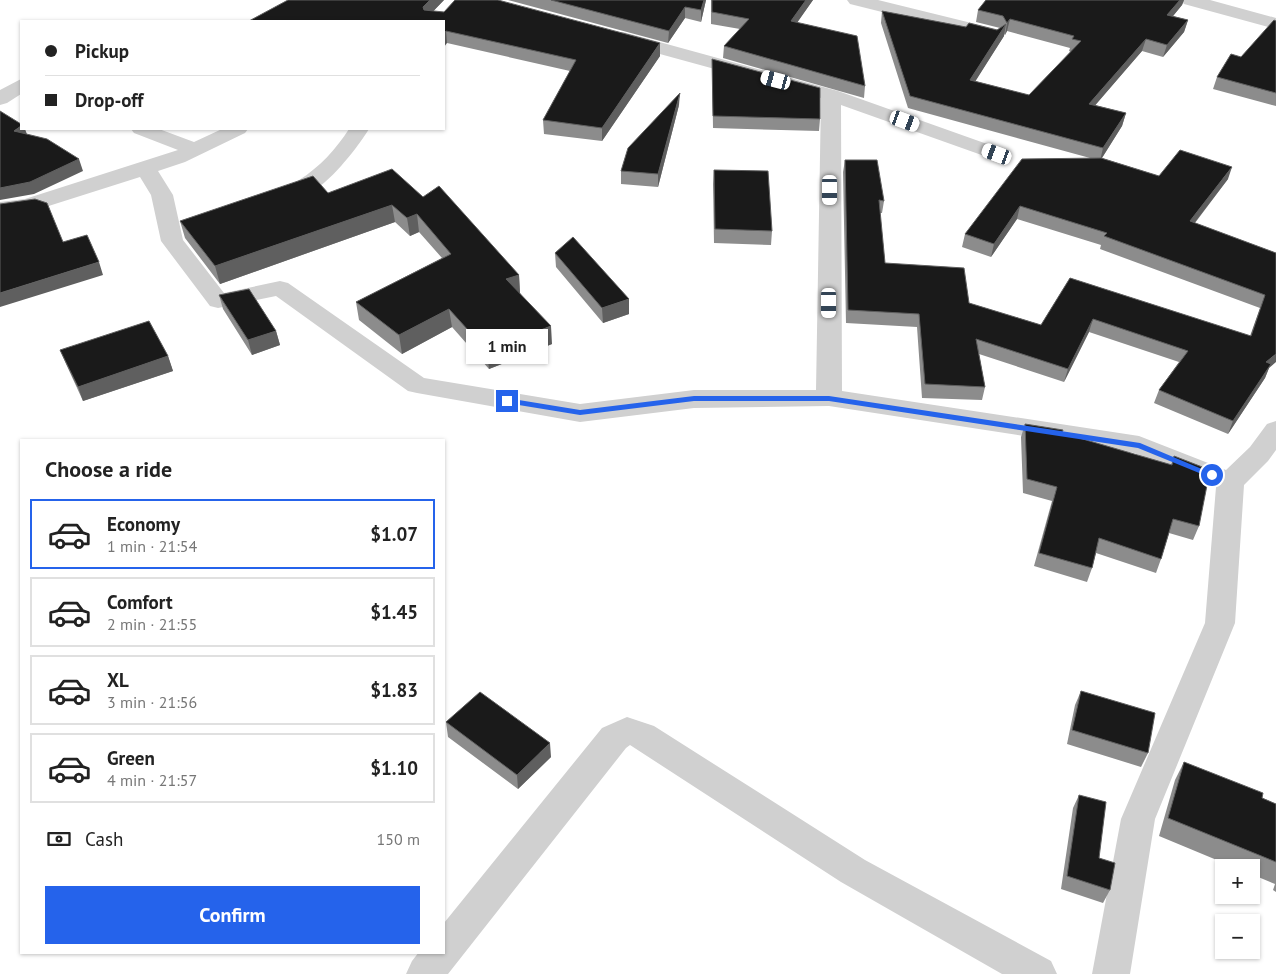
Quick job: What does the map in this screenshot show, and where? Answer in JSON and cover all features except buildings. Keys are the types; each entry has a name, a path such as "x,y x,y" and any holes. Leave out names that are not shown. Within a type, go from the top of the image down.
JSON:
{"street":[{"path":"856,0 994,34"},
{"path":"1190,0 1276,24"},
{"path":"604,33 831,95 997,154"},
{"path":"0,98 20,86"},
{"path":"829,398 831,95"},
{"path":"144,130 196,150"},
{"path":"0,210 28,205 145,168 196,150 236,130"},
{"path":"261,206 292,194 319,177 348,146 358,130"},
{"path":"145,168 180,225 172,241 218,301 280,288 417,385 580,413 694,399 829,398 1140,445 1230,482"},
{"path":"1112,974 1138,819 1220,623 1230,482 1258,454 1276,430"},
{"path":"445,949 614,738 627,731 643,736 853,871 1038,974"},
{"path":"426,974 441,954"}],"route":[{"path":"507,401 580,413 694,399 829,398 1065,432 1140,445 1212,475"}]}
